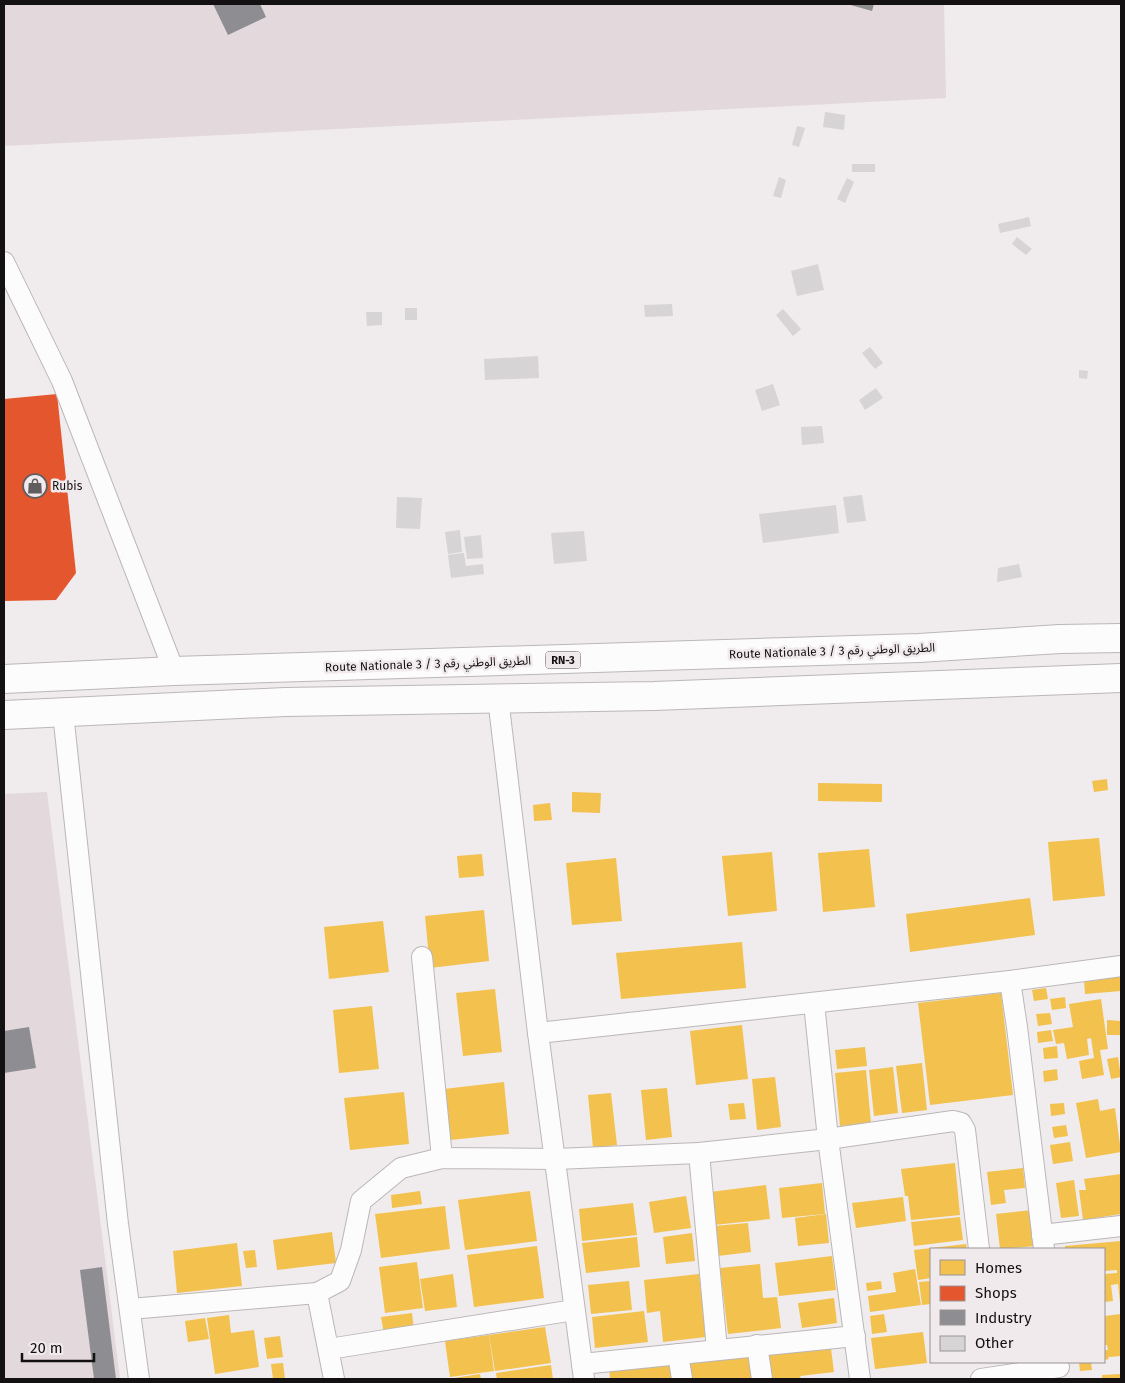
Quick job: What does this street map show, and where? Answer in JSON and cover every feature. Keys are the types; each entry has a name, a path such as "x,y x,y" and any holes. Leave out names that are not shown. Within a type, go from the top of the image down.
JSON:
{"highway":[{"name":"Route Nationale 3 / الطريق الوطني رقم 3","path":"4,679 174,670 514,662 919,648 1060,639 1121,638"},
{"path":"4,716 284,702 784,692 1121,678"}],"street":[{"path":"4,262 62,381 174,670"},
{"path":"498,698 538,1033 583,1371 678,1354 855,1336"},
{"path":"63,714 118,1224 139,1379"},
{"path":"422,957 442,1158"},
{"path":"538,1033 1010,981 1121,966"},
{"path":"1010,981 1043,1242 1121,1226"},
{"path":"814,1003 828,1139 860,1379"},
{"path":"130,1309 317,1293 340,1281 351,1250 361,1201 401,1168 442,1158 556,1159 699,1154 828,1139 953,1121 960,1124 964,1130 979,1248"},
{"path":"699,1154 717,1350"},
{"path":"317,1293 334,1379"},
{"path":"329,1349 574,1310"},
{"path":"757,1345 762,1379"},
{"path":"678,1354 682,1379"},
{"path":"989,1373 1059,1370"}],"shaded area":[{"path":"4,4 944,4 946,98 4,146"},
{"path":"47,792 120,1379 4,1379 4,794"}],"building: Homes":[{"path":"1107,779 1108,790 1094,792 1092,781"},
{"path":"818,783 882,784 882,802 818,801"},
{"path":"572,792 601,793 600,813 572,812"},
{"path":"550,803 552,820 534,821 533,805"},
{"path":"1099,838 1105,896 1053,901 1048,842"},
{"path":"869,849 875,907 823,912 818,853"},
{"path":"772,852 777,911 728,916 722,856"},
{"path":"482,854 484,876 459,878 457,856"},
{"path":"616,858 622,921 572,925 566,863"},
{"path":"1030,898 1035,935 910,952 906,914"},
{"path":"484,910 489,961 430,968 425,916"},
{"path":"383,921 389,972 329,979 324,927"},
{"path":"742,942 746,988 621,999 616,953"},
{"path":"1121,976 1121,991 1085,994 1084,980"},
{"path":"1046,988 1048,999 1034,1001 1032,990"},
{"path":"495,989 502,1052 463,1056 456,993"},
{"path":"1001,993 1013,1095 930,1105 918,1003"},
{"path":"1065,997 1066,1008 1052,1010 1050,999"},
{"path":"1101,999 1108,1049 1100,1050 1104,1075 1082,1079 1079,1061 1094,1058 1091,1038 1087,1039 1089,1055 1067,1059 1064,1043 1056,1044 1053,1030 1073,1027 1069,1004"},
{"path":"372,1006 379,1069 339,1073 333,1010"},
{"path":"1050,1013 1052,1024 1038,1026 1036,1014"},
{"path":"1107,1020 1121,1021 1121,1035 1107,1035"},
{"path":"742,1025 748,1079 696,1085 690,1031"},
{"path":"1051,1030 1053,1041 1038,1043 1037,1032"},
{"path":"1057,1046 1058,1058 1044,1059 1043,1048"},
{"path":"865,1047 867,1066 837,1069 835,1050"},
{"path":"1118,1057 1121,1077 1111,1079 1107,1059"},
{"path":"922,1063 927,1110 902,1113 896,1066"},
{"path":"893,1067 898,1113 874,1116 869,1070"},
{"path":"1057,1069 1058,1080 1044,1082 1043,1071"},
{"path":"866,1070 871,1123 840,1126 835,1073"},
{"path":"775,1077 781,1127 757,1130 752,1079"},
{"path":"504,1082 509,1134 450,1140 444,1089"},
{"path":"667,1088 672,1137 646,1140 641,1090"},
{"path":"404,1092 409,1144 350,1150 344,1098"},
{"path":"611,1093 617,1145 593,1148 588,1095"},
{"path":"1098,1099 1100,1111 1115,1108 1121,1152 1086,1158 1076,1103"},
{"path":"744,1103 746,1119 730,1120 728,1104"},
{"path":"1064,1103 1065,1114 1051,1116 1050,1104"},
{"path":"1066,1125 1068,1136 1054,1138 1052,1127"},
{"path":"1070,1142 1073,1161 1053,1164 1050,1145"},
{"path":"955,1163 960,1215 911,1220 908,1196 905,1196 901,1169"},
{"path":"1023,1168 1025,1188 1004,1190 1006,1203 991,1205 987,1172"},
{"path":"1121,1174 1121,1214 1083,1220 1079,1190 1086,1190 1084,1179"},
{"path":"1074,1180 1079,1216 1061,1218 1056,1183"},
{"path":"822,1183 825,1214 782,1218 779,1188"},
{"path":"766,1185 770,1219 714,1225 710,1192"},
{"path":"420,1191 422,1204 392,1208 391,1195"},
{"path":"530,1191 537,1241 465,1250 458,1200"},
{"path":"686,1196 691,1228 654,1233 649,1202"},
{"path":"903,1197 906,1221 856,1228 852,1203"},
{"path":"633,1203 637,1235 582,1241 579,1209"},
{"path":"445,1206 450,1249 381,1258 375,1214"},
{"path":"1032,1210 1036,1246 1000,1248 996,1214"},
{"path":"826,1214 829,1243 798,1246 795,1218"},
{"path":"960,1217 963,1240 914,1246 911,1222"},
{"path":"748,1223 751,1252 718,1256 714,1226"},
{"path":"332,1232 336,1263 277,1270 273,1240"},
{"path":"692,1233 695,1261 666,1264 663,1237"},
{"path":"637,1237 640,1267 586,1273 582,1243"},
{"path":"1121,1241 1121,1303 1118,1284 1111,1285 1113,1301 1105,1302 1105,1274 1117,1273 1117,1270 1105,1271 1105,1248 1065,1248 1065,1246"},
{"path":"237,1243 242,1286 177,1293 173,1251"},
{"path":"966,1244 967,1248 931,1248"},
{"path":"537,1246 544,1298 474,1307 467,1255"},
{"path":"930,1248 930,1278 918,1280 914,1250"},
{"path":"255,1250 257,1267 246,1268 243,1251"},
{"path":"832,1256 836,1290 779,1296 775,1263"},
{"path":"417,1262 423,1308 385,1313 379,1267"},
{"path":"760,1264 763,1298 777,1297 781,1328 728,1334 720,1268"},
{"path":"915,1269 921,1305 870,1312 868,1296 896,1292 893,1273"},
{"path":"453,1274 457,1307 425,1311 420,1279"},
{"path":"699,1274 706,1337 663,1342 660,1311 647,1313 644,1280"},
{"path":"629,1281 632,1310 591,1314 588,1285"},
{"path":"881,1281 882,1289 867,1291 866,1283"},
{"path":"930,1281 930,1304 922,1305 919,1282"},
{"path":"834,1298 837,1323 802,1328 798,1303"},
{"path":"644,1311 648,1342 595,1348 592,1317"},
{"path":"412,1313 414,1330 384,1334 381,1317"},
{"path":"884,1314 887,1332 872,1334 870,1316"},
{"path":"1121,1314 1121,1356 1108,1357 1109,1359 1105,1360 1105,1350 1108,1350 1107,1345 1105,1345 1105,1316"},
{"path":"229,1315 231,1333 254,1330 259,1367 215,1374 207,1318"},
{"path":"205,1318 209,1339 188,1342 185,1321"},
{"path":"545,1327 551,1363 495,1371 489,1335"},
{"path":"923,1332 927,1363 875,1369 871,1338"},
{"path":"489,1335 494,1371 450,1377 445,1341"},
{"path":"280,1336 283,1357 267,1359 264,1338"},
{"path":"830,1341 834,1372 800,1376 801,1379 768,1379 764,1349"},
{"path":"750,1352 753,1379 688,1379 686,1358"},
{"path":"670,1360 672,1379 610,1379 609,1367"},
{"path":"283,1363 285,1379 273,1379 271,1364"},
{"path":"1079,1363 1091,1363 1092,1370 1080,1371"},
{"path":"551,1365 553,1379 497,1379 496,1373"},
{"path":"480,1374 481,1379 454,1379 454,1378"},
{"path":"1121,1374 1121,1379 1102,1379 1102,1375"}],"building: Shops":[{"name":"Rubis","path":"57,394 76,573 56,600 4,601 4,399"}],"building: Industry":[{"path":"213,4 260,4 266,17 228,35"},
{"path":"847,4 874,4 872,11"},
{"path":"29,1027 36,1068 4,1073 4,1031"},
{"path":"102,1267 116,1379 94,1379 80,1270"}],"building: Other":[{"path":"825,112 845,115 844,130 823,127"},
{"path":"797,126 805,128 799,147 792,145"},
{"path":"852,164 875,164 875,172 852,172"},
{"path":"779,177 786,180 781,198 773,196"},
{"path":"847,178 854,182 845,203 837,199"},
{"path":"1029,217 1031,226 1000,233 998,224"},
{"path":"1017,237 1032,249 1026,255 1012,244"},
{"path":"818,264 824,290 797,296 791,271"},
{"path":"672,304 673,316 645,317 644,305"},
{"path":"405,308 417,308 417,320 405,320"},
{"path":"783,309 801,329 793,336 776,315"},
{"path":"366,312 382,312 382,325 367,326"},
{"path":"870,347 883,363 875,369 862,353"},
{"path":"538,356 539,378 485,380 484,359"},
{"path":"1079,370 1088,371 1087,379 1079,378"},
{"path":"773,384 780,405 762,411 755,390"},
{"path":"876,388 883,398 865,410 859,400"},
{"path":"822,426 824,443 802,445 801,427"},
{"path":"862,495 866,521 847,523 843,497"},
{"path":"397,497 422,498 420,529 396,528"},
{"path":"836,505 839,533 763,543 759,514"},
{"path":"460,530 462,552 448,554 445,532"},
{"path":"584,531 587,561 554,564 551,533"},
{"path":"481,535 483,558 467,559 464,537"},
{"path":"464,553 466,566 483,564 484,574 451,578 448,555"},
{"path":"1019,564 1022,577 997,582 998,568"}],"place":[{"name":"Rubis","path":"35,486"}]}
